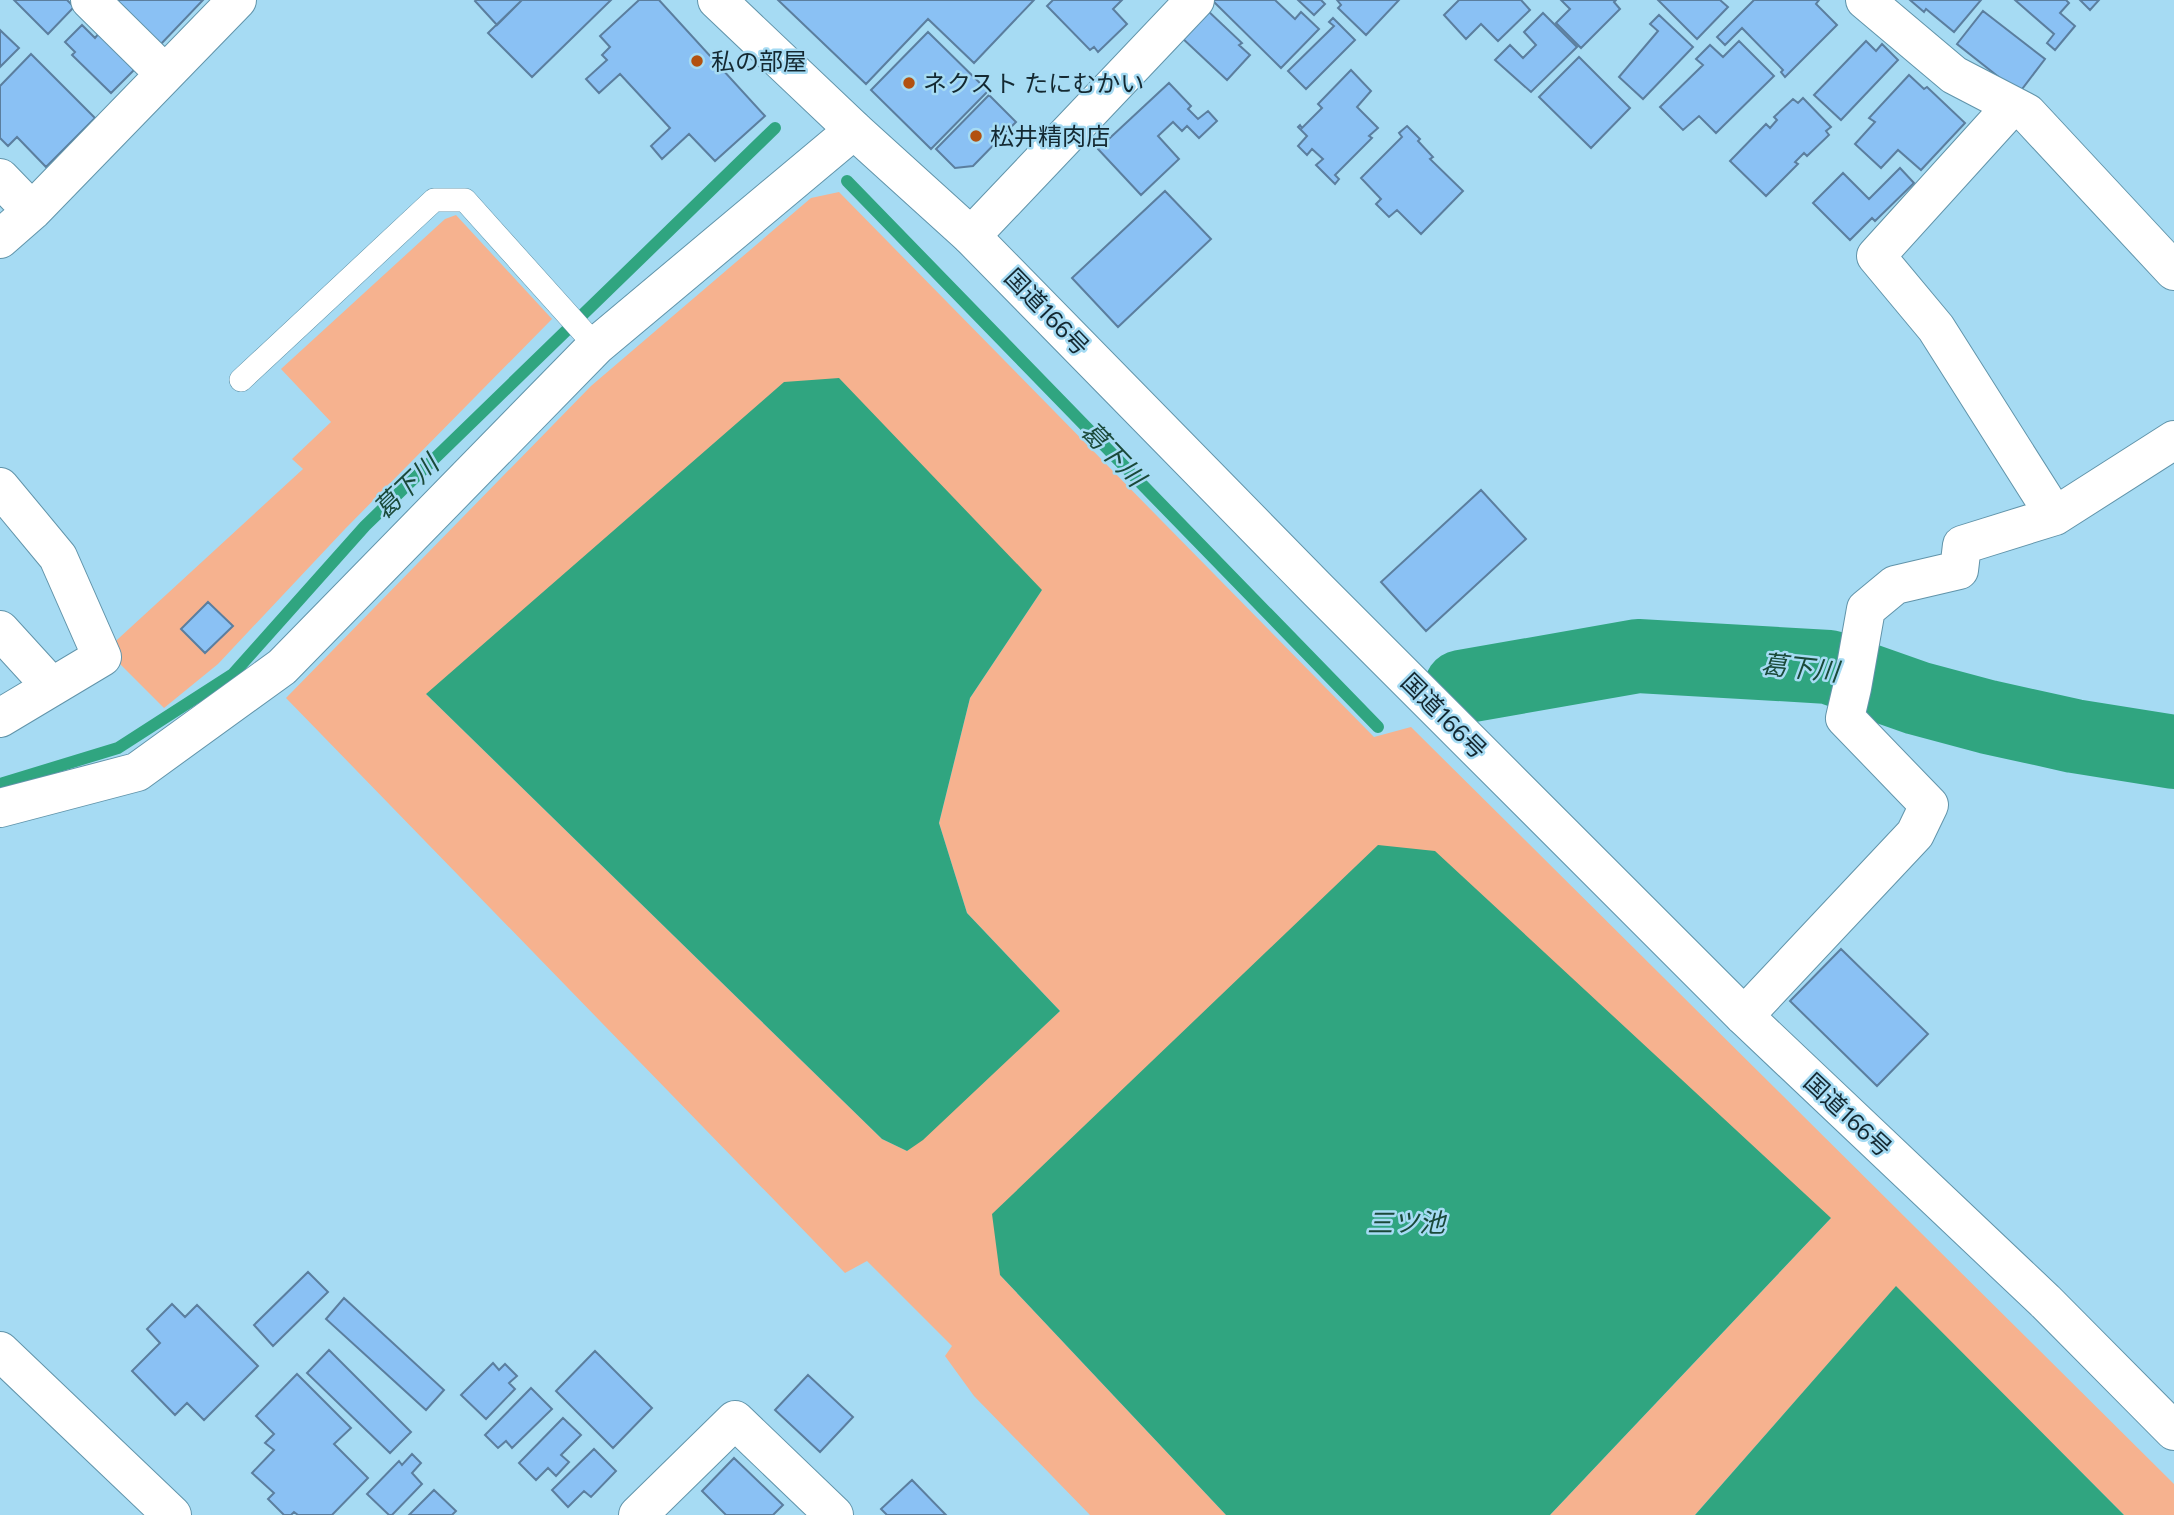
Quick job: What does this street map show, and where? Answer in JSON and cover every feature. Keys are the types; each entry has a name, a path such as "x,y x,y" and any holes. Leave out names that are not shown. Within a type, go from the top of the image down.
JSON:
{"main road":[{"path":"90,0 165,74"},
{"name":"国道166号","path":"717,0 971,236 1318,590 1744,1016 2045,1301 2174,1430"},
{"path":"971,236 1195,0"},
{"path":"1865,0 1954,75 2027,113 2174,271"},
{"path":"0,239 32,211 232,2"},
{"path":"2012,106 1876,256 1936,328 2056,516"},
{"path":"0,808 137,772 282,667 596,346 854,130"},
{"path":"0,178 32,211"},
{"path":"1744,1016 1914,834 1929,805 1845,718 1866,609 1895,585 1959,570 1962,545 2056,516 2174,440"},
{"path":"0,487 58,557 102,657 0,718"},
{"path":"0,630 52,687"},
{"path":"0,1351 172,1515"},
{"path":"638,1515 735,1420 834,1515"}],"lane":[{"path":"241,380 434,200 465,200 596,346"}],"shaded area":[{"path":"839,192 1374,737 1411,727 2174,1484 2174,1515 2124,1515 1896,1287 1695,1515 1550,1515 1831,1218 1000,1275 1226,1515 1090,1515 974,1396 945,1356 952,1346 867,1261 845,1273 286,698 591,386 811,198","holes":["1042,590 970,698 939,823 967,913 1060,1011 907,1151 882,1139 426,694"]},
{"path":"456,215 552,319 345,529 218,664 164,708 106,650 303,469 292,459 331,422 281,369 445,219"}],"water":[{"path":"839,378 1042,590 970,698 939,823 967,913 1060,1011 923,1140 907,1151 882,1139 426,694 784,382"},
{"name":"三ツ池","path":"1378,845 1435,851 1831,1218 1550,1515 1226,1515 1000,1275 992,1214"},
{"path":"1896,1286 2124,1515 1695,1515"}],"building":[{"path":"14,0 67,0 74,7 48,34"},
{"path":"115,0 203,0 160,45"},
{"path":"476,0 522,0 497,25"},
{"path":"522,0 611,0 532,77 488,33"},
{"path":"639,0 659,0 765,116 715,161 689,134 662,159 651,146 670,128 620,74 599,93 586,79 607,60 602,55 610,47 600,36"},
{"path":"778,0 1034,0 974,63 928,19 866,84"},
{"path":"1053,0 1122,0 1113,9 1127,24 1098,52 1094,47 1090,50 1047,6"},
{"path":"1214,0 1275,0 1295,19 1301,12 1319,29 1281,68"},
{"path":"1298,0 1321,0 1325,4 1314,15"},
{"path":"1337,0 1399,0 1366,35 1338,8 1341,5"},
{"path":"1459,0 1521,0 1530,10 1498,41 1481,24 1466,39 1444,15"},
{"path":"1561,0 1616,0 1614,2 1620,9 1581,48 1556,23 1570,9"},
{"path":"1658,0 1720,0 1728,7 1697,39"},
{"path":"1754,0 1819,0 1816,4 1837,25 1785,77 1781,72 1783,70 1742,28 1725,45 1717,37"},
{"path":"1910,0 1981,0 1954,32 1926,9 1924,12"},
{"path":"2015,0 2066,0 2069,3 2060,13 2075,26 2055,50 2047,43 2054,34"},
{"path":"2080,0 2099,0 2090,10"},
{"path":"1207,10 1242,43 1239,45 1250,55 1227,80 1181,37"},
{"path":"1983,11 2045,59 2019,93 1957,44"},
{"path":"1543,13 1577,47 1531,92 1495,60 1510,45 1523,58 1536,45 1524,32"},
{"path":"1659,15 1693,47 1643,99 1619,77 1658,31 1650,24"},
{"path":"1333,18 1355,40 1306,89 1288,71 1334,26 1329,22"},
{"path":"82,25 95,38 100,32 136,68 111,93 72,55 75,52 65,42"},
{"path":"0,30 19,48 0,67"},
{"path":"928,32 988,91 931,149 871,90"},
{"path":"1739,41 1774,76 1716,133 1699,116 1683,130 1660,107 1703,65 1696,59 1710,45 1723,57"},
{"path":"1866,41 1876,51 1882,44 1898,60 1841,120 1814,95"},
{"path":"31,54 95,118 46,167 17,137 8,146 0,138 0,86"},
{"path":"1579,57 1630,108 1591,148 1539,97"},
{"path":"1351,70 1371,91 1357,107 1378,128 1369,136 1372,138 1335,175 1339,179 1335,184 1316,165 1323,159 1312,149 1307,155 1298,146 1307,136 1298,127 1300,125 1302,128 1322,108 1318,104"},
{"path":"1909,75 1924,89 1927,87 1965,123 1921,170 1898,150 1881,168 1855,144 1875,122 1869,118"},
{"path":"1169,83 1191,106 1188,109 1198,119 1208,111 1217,121 1199,138 1187,126 1182,131 1173,122 1158,136 1179,159 1141,195 1098,149"},
{"name":"松井精肉店","path":"989,95 1016,122 973,166 955,168 936,149"},
{"path":"1803,98 1831,127 1826,131 1829,135 1807,156 1804,153 1795,162 1798,164 1766,196 1730,161 1766,124 1770,128 1777,120 1774,117 1793,99 1798,103"},
{"path":"1407,126 1433,157 1430,159 1463,191 1421,234 1397,210 1389,217 1376,204 1381,199 1361,178 1402,137 1399,133"},
{"path":"1900,168 1914,183 1875,221 1872,218 1850,240 1813,203 1843,173 1869,199"},
{"path":"1165,191 1211,239 1118,327 1072,278"},
{"path":"1481,490 1526,539 1426,631 1381,582"},
{"path":"208,602 233,626 205,653 181,629"},
{"path":"1841,949 1928,1034 1877,1086 1790,1001"},
{"path":"308,1272 328,1292 273,1346 254,1325"},
{"path":"344,1298 444,1390 426,1410 326,1319"},
{"path":"172,1304 185,1317 197,1305 258,1366 204,1420 187,1403 175,1415 132,1371 160,1343 147,1329"},
{"path":"329,1350 411,1432 390,1453 307,1373"},
{"path":"595,1351 652,1408 613,1448 556,1391"},
{"path":"493,1363 499,1370 505,1364 517,1376 509,1383 515,1389 486,1419 461,1395"},
{"path":"297,1374 351,1428 334,1444 368,1478 332,1515 298,1515 294,1512 284,1515 268,1499 274,1493 252,1473 274,1450 265,1443 274,1434 256,1416"},
{"path":"808,1375 853,1417 820,1452 775,1410"},
{"path":"531,1388 552,1409 512,1448 506,1441 498,1448 485,1435"},
{"path":"563,1418 581,1435 561,1455 569,1462 556,1476 548,1468 536,1480 519,1463"},
{"path":"594,1449 616,1471 591,1497 584,1491 568,1507 552,1490"},
{"path":"412,1454 421,1463 412,1473 422,1484 389,1515 367,1494 399,1461 402,1465"},
{"path":"734,1458 783,1505 773,1515 726,1515 702,1491"},
{"path":"912,1480 946,1515 887,1515 881,1509"},
{"path":"434,1490 456,1511 452,1515 409,1515"}],"waterway":[{"name":"葛下川","path":"0,784 118,748 233,674 365,526 775,128"},
{"name":"葛下川","path":"847,181 1378,727"},
{"name":"葛下川","path":"1461,687 1638,656 1829,667 1917,698 1988,717 2074,736 2174,752"}],"place":[{"name":"私の部屋","path":"697,61"},
{"name":"ネクスト たにむかい","path":"909,83"},
{"name":"松井精肉店","path":"976,136"}]}
